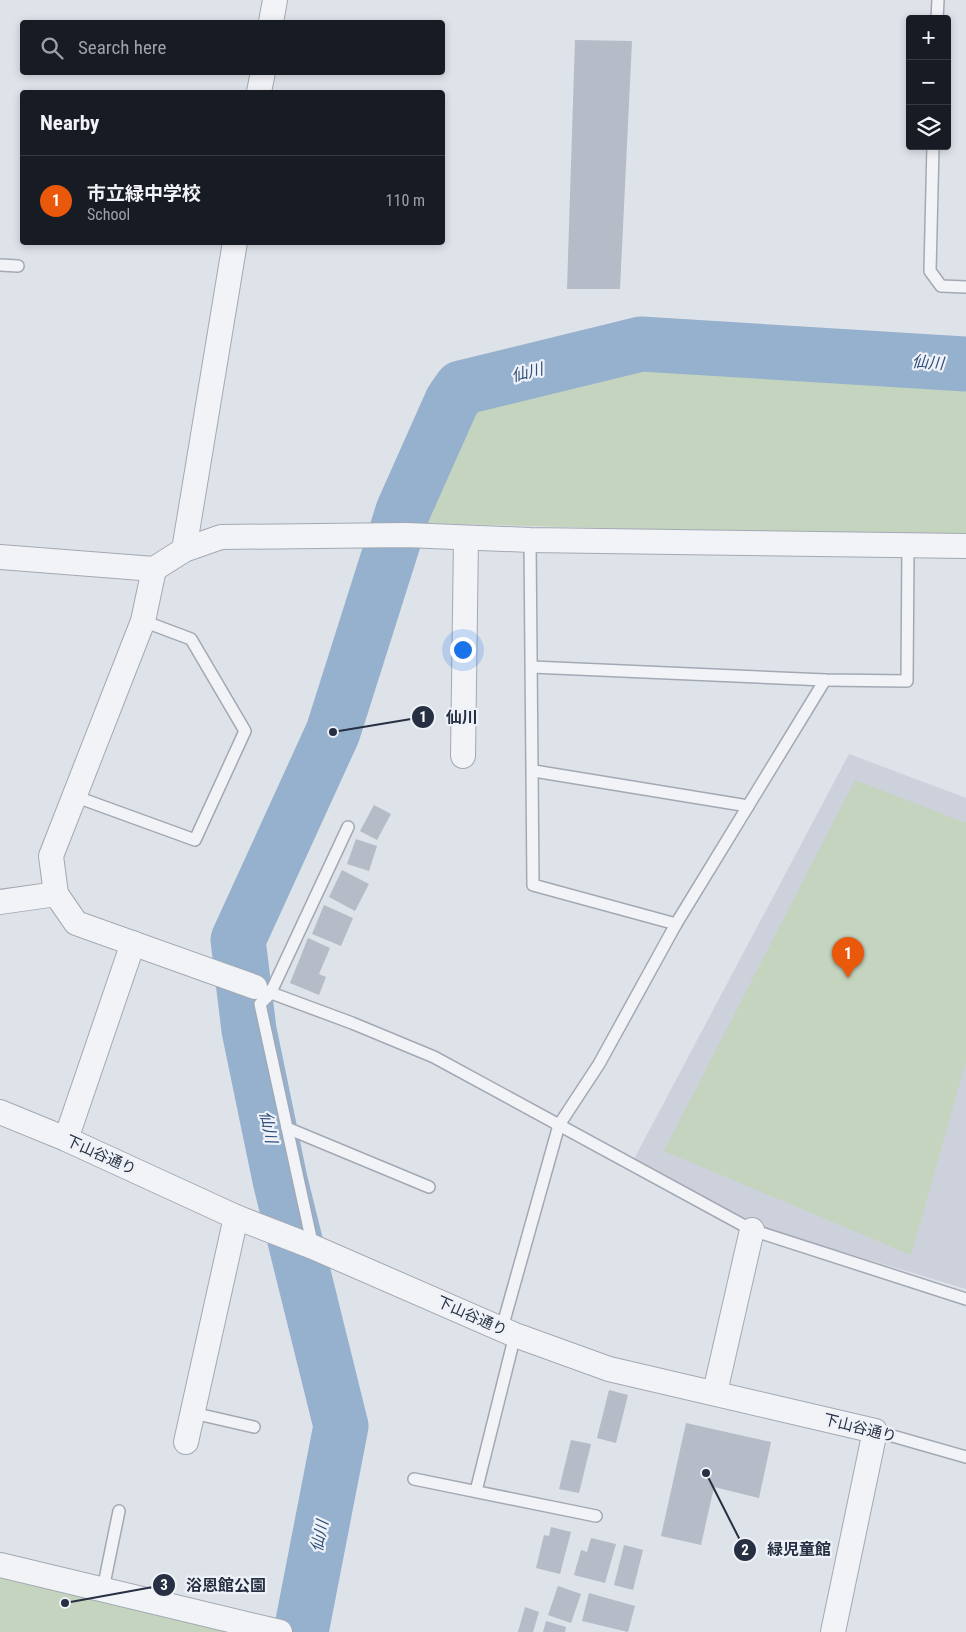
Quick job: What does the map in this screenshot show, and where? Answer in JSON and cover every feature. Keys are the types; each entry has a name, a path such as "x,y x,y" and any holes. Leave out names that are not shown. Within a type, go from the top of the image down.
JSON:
{"street":[{"path":"271,20 275,0"},
{"path":"260,90 263,75"},
{"path":"184,550 235,245"},
{"path":"0,557 154,569 184,550 221,537 406,535 530,540 908,547 966,546"},
{"path":"464,756 466,538"},
{"path":"154,569 143,620 50,856 56,894 76,923 263,990"},
{"path":"0,902 56,894"},
{"path":"66,1139 133,943"},
{"name":"下山谷通り","path":"0,1112 66,1139 236,1217 264,1226 509,1332 609,1369 715,1392 875,1431"},
{"path":"186,1442 236,1217"},
{"path":"715,1392 752,1230"},
{"path":"833,1632 875,1431"},
{"path":"0,1565 280,1632"}],"lane":[{"path":"937,15 938,0"},
{"path":"933,150 930,271 941,286 966,287"},
{"path":"0,265 18,266"},
{"path":"530,540 534,771 533,885 676,924"},
{"path":"532,667 825,680 907,681 908,547"},
{"path":"74,796 195,840 245,731 190,639 143,620"},
{"path":"476,1491 509,1332 560,1125 599,1064 676,924 825,680"},
{"path":"534,771 748,806"},
{"path":"313,1247 260,1004 263,990 348,826"},
{"path":"263,990 352,1023 434,1057 752,1230 966,1299"},
{"path":"288,1128 429,1187"},
{"path":"193,1413 254,1427"},
{"name":"下山谷通り","path":"875,1431 966,1457"},
{"path":"414,1479 596,1516"},
{"path":"103,1589 119,1512"}],"shaded area":[{"path":"849,754 966,798 966,1289 763,1228 634,1159"}],"green space":[{"path":"650,354 966,376 966,538 416,523 466,403"},
{"path":"855,780 966,823 966,1061 911,1255 664,1151"},
{"path":"0,1573 259,1632 0,1632"}],"building":[{"path":"575,40 632,41 620,289 567,289"},
{"path":"374,805 391,814 377,840 360,831"},
{"path":"356,839 377,846 369,871 347,864"},
{"path":"342,870 369,884 355,911 329,897"},
{"path":"324,905 353,918 341,946 312,934"},
{"path":"308,938 330,948 319,974 326,977 319,995 290,983"},
{"path":"609,1390 628,1395 616,1443 597,1438"},
{"path":"686,1423 771,1442 759,1498 714,1487 701,1545 661,1536"},
{"path":"571,1440 591,1444 579,1493 559,1489"},
{"path":"551,1527 571,1532 560,1574 536,1568 544,1535 549,1536"},
{"path":"591,1538 616,1544 605,1583 574,1575 581,1550 587,1552"},
{"path":"624,1545 643,1550 633,1590 614,1585"},
{"path":"558,1586 581,1594 571,1623 548,1615"},
{"path":"589,1593 635,1606 628,1632 582,1621"},
{"path":"525,1607 539,1612 533,1632 518,1632"},
{"path":"546,1621 566,1627 565,1632 543,1632"}],"waterway":[{"name":"仙川","path":"301,1632 341,1426 280,1180 249,1030 238,940 333,732 403,511 452,401 461,388 641,344 966,364"}],"place":[{"name":"仙川","path":"333,732"},
{"name":"市立緑中学校","path":"848,978"},
{"name":"緑児童館","path":"706,1473"},
{"name":"浴恩館公園","path":"65,1603"}]}
